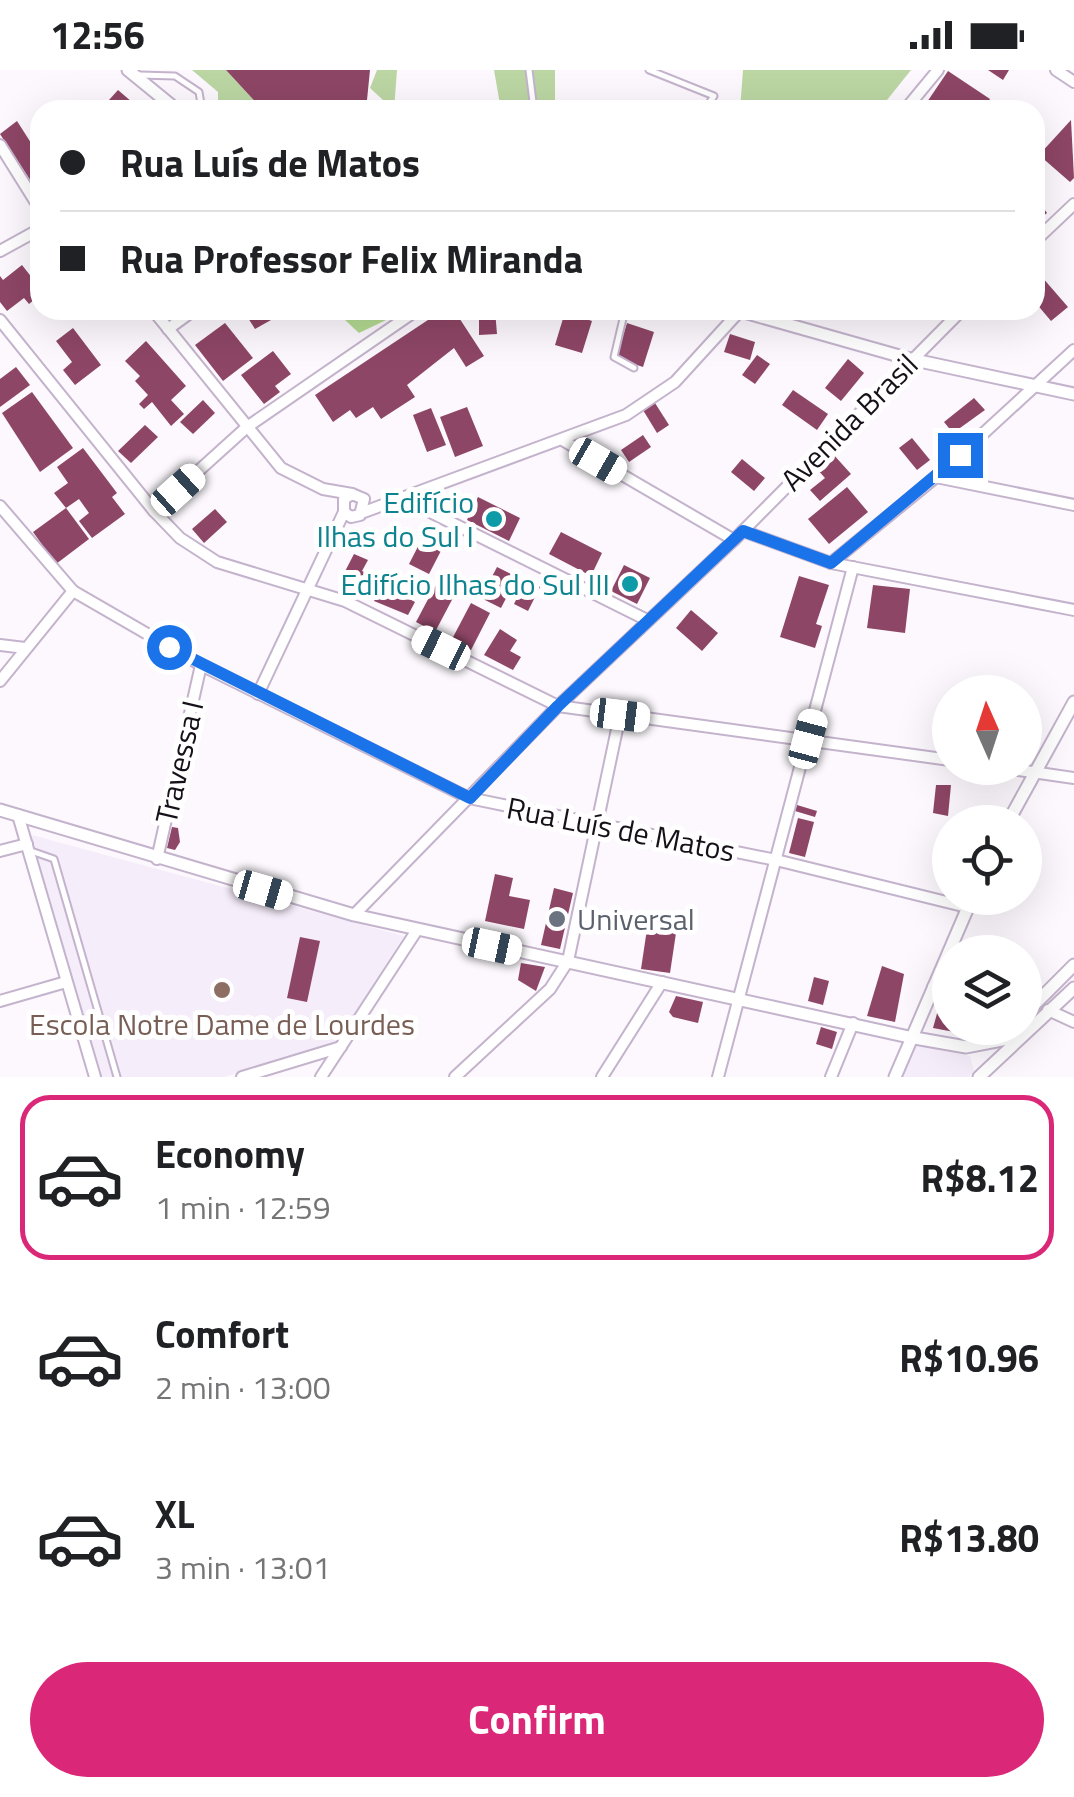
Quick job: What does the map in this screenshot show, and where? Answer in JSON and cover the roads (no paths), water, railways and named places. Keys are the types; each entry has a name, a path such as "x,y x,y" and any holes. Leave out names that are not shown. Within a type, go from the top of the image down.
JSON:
{"street":[{"path":"913,100 938,70"},
{"path":"1056,70 1074,82"},
{"path":"131,72 165,100"},
{"path":"0,145 30,193"},
{"path":"1045,232 1074,204"},
{"path":"0,251 30,234"},
{"path":"0,320 154,511 180,538 217,562 344,600 558,706 932,757"},
{"path":"160,320 281,468 360,514"},
{"path":"168,329 180,320"},
{"path":"154,511 248,428 402,320"},
{"path":"335,530 360,514 400,498 564,441 626,415 676,382 730,320"},
{"path":"770,320 910,359 1074,394"},
{"name":"Avenida Brasil","path":"354,915 558,706 739,536 951,320"},
{"path":"831,563 936,478 1074,350"},
{"path":"564,441 739,536 831,563 1074,610"},
{"path":"936,478 1074,505"},
{"path":"323,489 400,498 429,508 647,620"},
{"path":"420,491 429,508"},
{"path":"258,694 343,507 356,495"},
{"path":"356,495 360,514"},
{"name":"Rua Luís de Matos","path":"0,506 73,591 201,665 470,798 932,894"},
{"path":"718,1077 854,567"},
{"path":"0,681 73,591"},
{"path":"0,645 25,648"},
{"name":"Travessa I","path":"157,859 201,665"},
{"path":"1042,755 1074,702"},
{"path":"455,1077 550,988 568,961 620,715"},
{"path":"1042,773 1074,778"},
{"path":"0,810 354,915 932,1040"},
{"path":"18,816 78,981 96,1077"},
{"path":"0,851 27,847"},
{"path":"321,1077 417,930"},
{"path":"1042,995 1074,965"},
{"path":"0,1001 78,981"},
{"path":"602,1077 662,982"},
{"path":"1042,1014 1074,988"},
{"path":"895,1077 932,989"},
{"path":"1048,1010 1074,1022"},
{"path":"831,1077 853,1023"},
{"path":"979,1077 1004,1045"},
{"path":"242,1077 342,1046"}],"lane":[{"path":"529,70 533,100"},
{"path":"649,70 714,96 711,100"},
{"path":"131,72 174,76 199,92 200,100"},
{"path":"623,320 614,357 634,368"},
{"path":"27,847 54,859 78,981 117,1077"}],"place":[{"name":"Edifício Ilhas do Sul I","path":"494,519"},
{"name":"Edifício Ilhas do Sul III","path":"630,584"},
{"name":"Universal","path":"557,919"},
{"name":"Escola Notre Dame de Lourdes","path":"222,990"}]}
